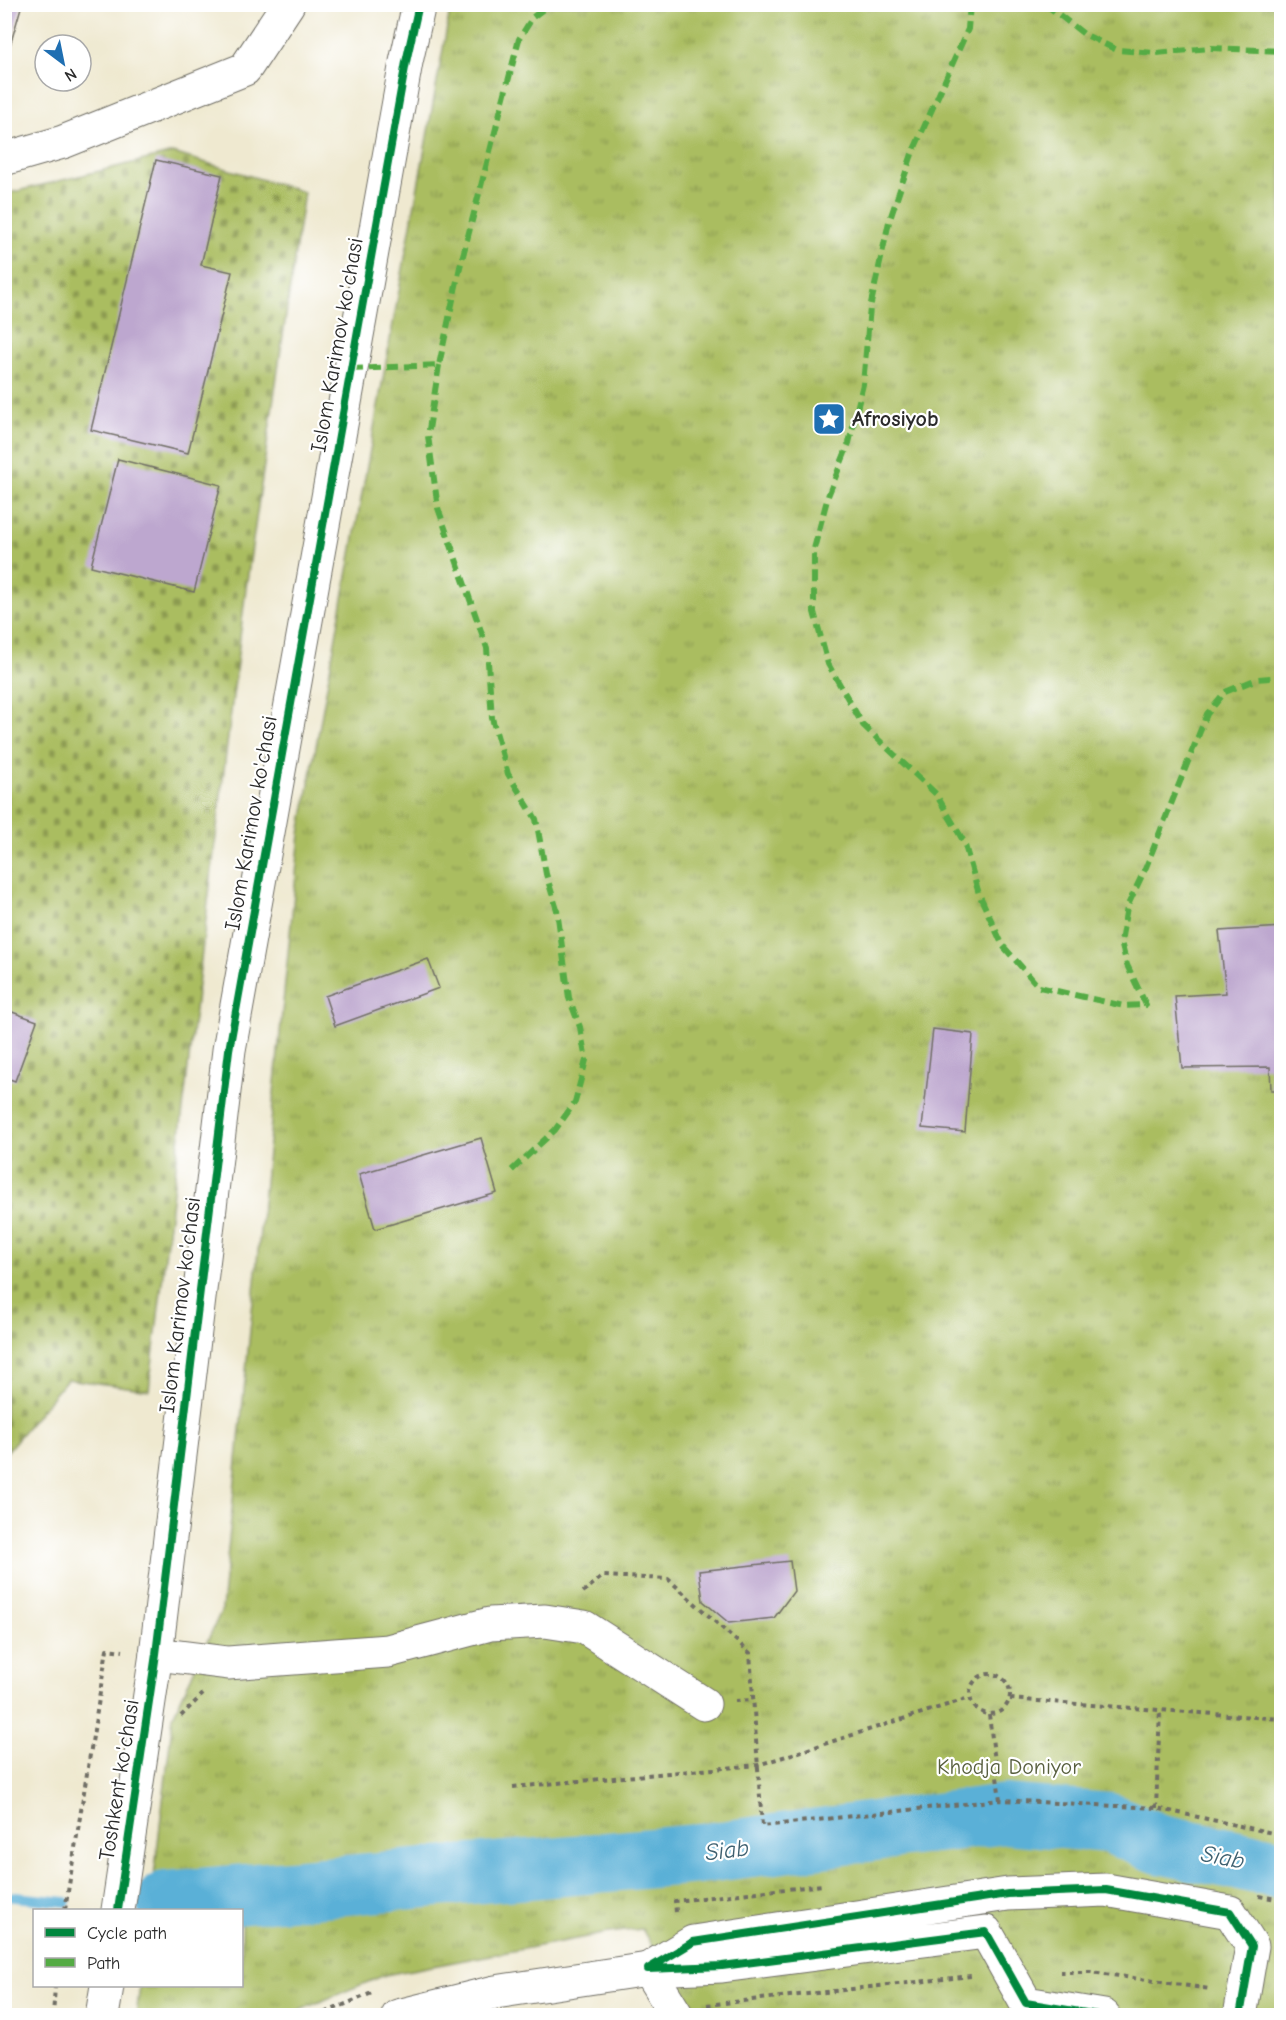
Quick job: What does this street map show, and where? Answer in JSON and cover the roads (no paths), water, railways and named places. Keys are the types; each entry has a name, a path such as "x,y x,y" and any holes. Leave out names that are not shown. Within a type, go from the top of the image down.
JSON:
{"street":[{"path":"4,159 63,142 245,69 288,4"},
{"name":"Islom Karimov ko'chasi","path":"156,1654 229,1050 406,62 419,4"},
{"path":"156,1654 228,1663 388,1651 490,1624 545,1621 584,1627 704,1704"},
{"name":"Toshkent ko'chasi","path":"118,1909 156,1654"},
{"path":"648,1969 693,1942 1008,1894 1106,1890 1230,1912 1252,1946 1240,2016"},
{"path":"398,2016 495,1992 648,1969 722,1966 986,1932 1026,2003 1104,2016"},
{"path":"648,1969 677,2016"},
{"path":"102,2016 107,1987"}],"waterway":[{"name":"Siab","path":"166,1901 698,1854 1005,1814 1109,1823 1160,1844 1282,1869"},
{"name":"Siab","path":"4,1896 66,1902"}],"place":[{"name":"Afrosiyob","path":"829,419"}],"park label":[{"name":"Khodja Doniyor","path":"1009,1767"}]}
